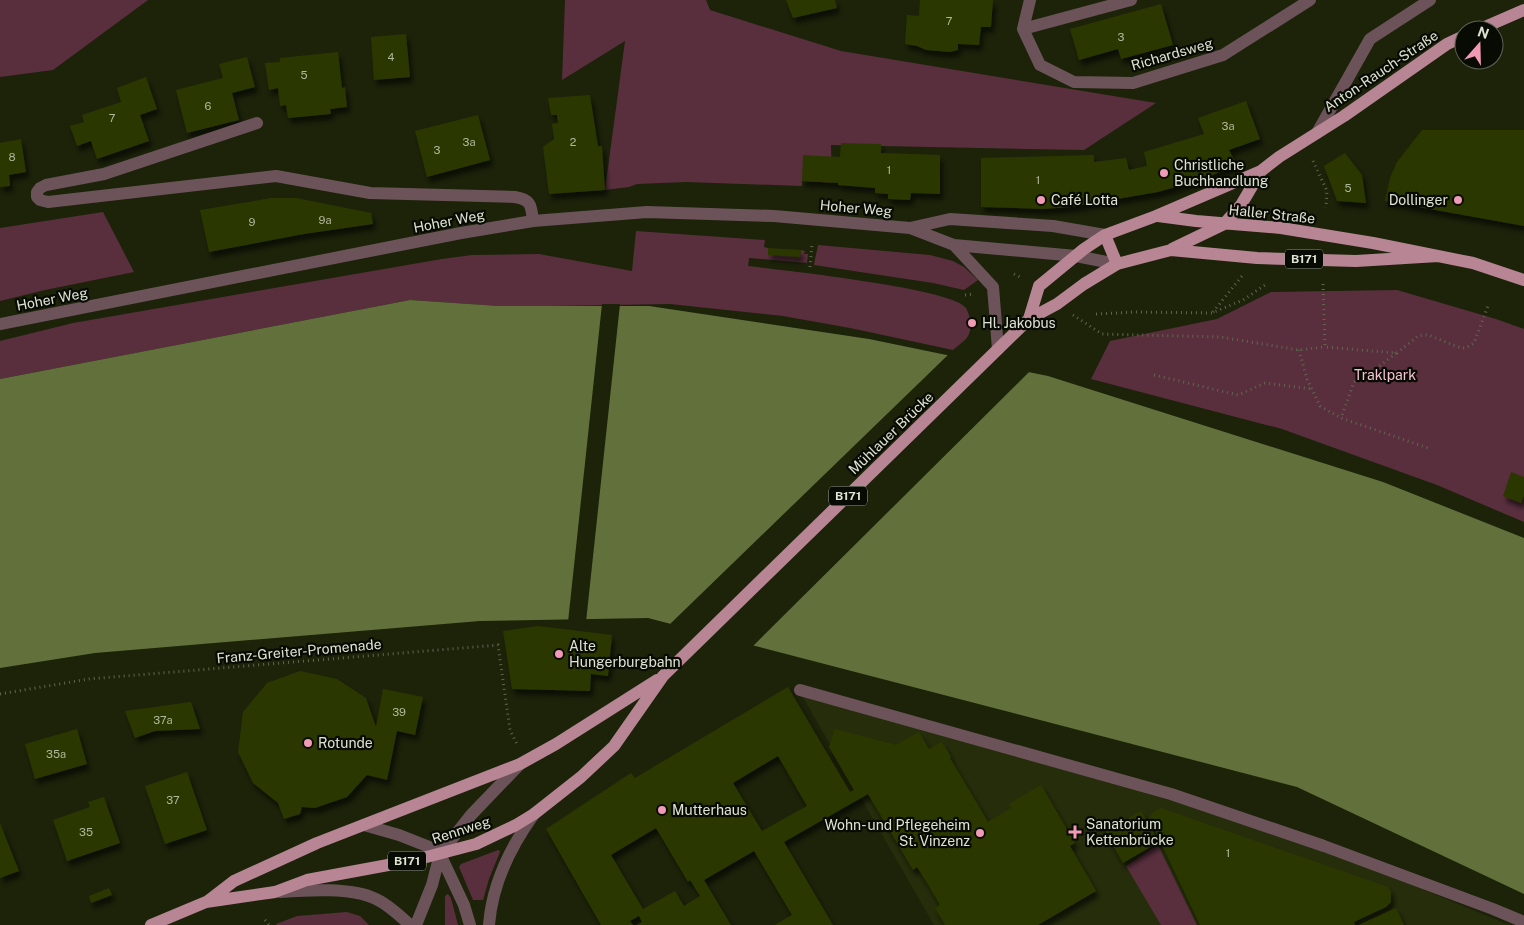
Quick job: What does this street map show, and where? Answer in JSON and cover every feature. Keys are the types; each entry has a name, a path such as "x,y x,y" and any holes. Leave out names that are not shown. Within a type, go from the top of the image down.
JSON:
{"main road":[{"path":"1501,20 1524,10"},
{"name":"Anton-Rauch-Straße","path":"1156,216 1262,171 1279,157 1454,41"},
{"name":"Anton-Rauch-Straße","path":"1171,250 1224,224 1240,205 1262,171"},
{"name":"Haller Straße","path":"1029,319 1039,286 1105,235 1156,216 1305,232 1373,243 1473,264 1524,280"},
{"path":"1105,235 1117,264"},
{"name":"Haller Straße","path":"998,349 1029,319 1058,304 1084,284 1117,264 1171,250 1257,258 1356,261 1438,256"},
{"name":"Mühlauer Brücke","path":"698,642 998,349"},
{"name":"Rennweg","path":"206,902 275,892 307,880 440,854 476,844 516,825 534,814 581,777 614,746 663,676 698,642"},
{"name":"Rennweg","path":"151,925 206,902 234,881 318,842 520,764 556,744 663,676"}],"street":[{"path":"1030,0 1023,29 1131,0"},
{"name":"Richardsweg","path":"1023,29 1040,64 1074,82 1132,82 1223,55 1310,0"},
{"name":"Anton-Rauch-Straße","path":"1317,133 1370,39 1430,0"},
{"path":"257,123 104,174 46,185 40,188 37,192 37,197 48,202 276,176 370,193 522,198 529,203 533,221"},
{"name":"Hoher Weg","path":"0,324 451,235 533,221 655,212 803,218 910,228 954,245 1076,256 1117,264"},
{"name":"Hoher Weg","path":"910,228 950,219 1052,226 1105,235"},
{"path":"954,245 993,287 998,349"},
{"path":"800,690 1171,794 1324,846 1524,922"},
{"path":"416,925 432,886 440,854 470,815 520,764"},
{"path":"489,925 498,882 516,843 534,814"},
{"path":"364,825 399,834 432,848 440,854 464,905 470,925"},
{"path":"275,892 330,891 361,894 381,901 410,925"}],"path":[{"path":"1313,161 1327,191 1326,208"},
{"path":"810,267 812,244"},
{"path":"1323,284 1325,347"},
{"path":"1096,314 1134,312 1212,313 1243,300 1265,285"},
{"path":"1342,418 1354,382 1372,372 1418,336 1428,335 1461,348 1471,346 1488,306"},
{"path":"1081,322 1102,334 1220,337 1299,350 1325,347 1397,353"},
{"path":"1299,350 1307,379 1320,406 1342,418 1431,449"},
{"path":"1154,375 1238,395 1265,383 1312,389"},
{"name":"Franz-Greiter-Promenade","path":"0,694 89,680 498,645 510,730 517,745"},
{"path":"265,920 269,925"}],"shaded area":[{"path":"410,300 499,306 649,306 869,339 1048,376 1383,482 1524,538 1524,894 1297,787 648,618 480,621 95,653 0,668 0,379"},
{"name":"Sanatorium Kettenbrücke","path":"801,694 1164,795 1374,869 1509,925 934,925"}],"green space":[{"path":"0,0 148,0 53,70 0,77"},
{"path":"565,0 706,0 710,10 841,51 1156,103 1084,150 831,145 832,183 802,181 802,186 686,182 637,184 605,190 625,41 562,80"},
{"path":"103,212 134,272 0,301 0,228"},
{"path":"636,231 765,240 764,247 768,248 768,255 800,257 801,250 805,251 804,254 808,254 807,263 749,258 748,266 864,281 931,294 954,301 966,308 970,331 964,341 953,350 783,316 670,304 499,306 410,300 0,379 0,341 73,323 442,259 472,255 539,254 632,271"},
{"path":"818,245 930,255 953,261 964,267 978,280 964,290 933,283 814,265"},
{"name":"Traklpark","path":"1397,290 1524,329 1524,522 1437,485 1282,429 1091,379 1110,341 1217,319 1271,292"},
{"path":"1158,845 1197,925 1161,925 1126,866"},
{"path":"498,850 500,852 483,900 473,900 459,867 461,864"},
{"path":"448,894 451,898 458,925 445,925 445,897"},
{"path":"347,912 360,916 369,925 276,924 297,916"}],"pier":[{"path":"602,304 620,304 586,622 568,622"},
{"path":"950,353 1031,370 751,648 668,626"}],"building":[{"path":"786,0 835,0 837,8 793,18"},
{"path":"920,0 993,0 991,27 981,27 979,45 958,44 958,50 950,52 926,50 905,44 907,15 919,16"},
{"path":"1161,4 1173,45 1121,59 1118,49 1079,60 1070,29"},
{"path":"406,34 410,77 374,80 371,37"},
{"path":"338,52 342,88 345,87 347,107 330,109 331,114 288,118 286,105 280,106 278,88 269,90 265,63 280,62 280,58"},
{"path":"247,57 255,87 232,93 239,120 187,133 176,90 223,78 219,64"},
{"path":"146,77 157,109 140,115 149,141 97,159 91,141 77,146 70,126 84,122 82,115 121,102 117,88"},
{"path":"590,95 598,146 602,146 605,190 549,194 543,147 554,139 552,124 558,123 557,115 551,115 548,98"},
{"path":"1246,101 1260,139 1229,150 1237,165 1203,179 1158,192 1071,207 1044,209 981,207 981,158 1094,155 1094,162 1126,158 1129,170 1147,166 1144,152 1204,134 1198,118"},
{"path":"478,115 490,160 427,177 415,131"},
{"path":"1422,130 1524,130 1524,226 1385,201 1390,178 1397,162"},
{"path":"21,139 26,172 9,175 10,186 0,187 0,143"},
{"path":"841,143 881,144 881,153 940,155 940,194 911,193 910,200 888,199 888,194 875,193 875,188 802,181 803,155 840,157"},
{"path":"1345,153 1362,175 1366,203 1337,201 1324,166"},
{"path":"272,198 296,198 371,213 373,224 304,234 209,252 200,210"},
{"path":"768,248 801,250 800,257 768,255"},
{"path":"1511,472 1524,477 1524,495 1521,503 1503,496"},
{"name":"Alte Hungerburgbahn","path":"538,626 612,635 608,676 591,674 590,691 512,689 503,631"},
{"name":"Rotunde","path":"300,671 337,679 366,698 376,727 383,689 423,697 415,735 397,731 387,780 367,775 347,797 315,808 302,807 300,814 284,819 278,803 253,783 238,752 243,712 267,683"},
{"path":"788,687 850,792 854,790 829,747 835,729 896,745 919,732 929,749 942,742 988,822 1011,808 1009,804 1041,785 1075,843 1070,846 1096,891 1038,925 945,925 935,908 940,905 917,867 913,870 868,794 784,842 833,925 775,925 792,915 754,851 704,880 731,925 637,925 642,922 639,916 630,921 633,925 601,925 546,829 631,773 635,778","holes":["778,756 807,806 762,831 733,783","656,828 688,882 690,880 700,896 684,906 675,891 643,909 611,855"]},
{"path":"191,702 200,729 155,731 135,738 125,711"},
{"path":"77,729 87,764 35,779 25,744"},
{"path":"187,772 207,830 165,844 145,786"},
{"path":"104,797 120,843 67,861 53,820 90,807 88,802"},
{"path":"1161,808 1388,887 1391,892 1391,902 1386,907 1354,922 1355,925 1200,925 1149,818 1152,813"},
{"path":"1141,811 1159,842 1123,863 1105,832"},
{"path":"0,823 19,871 0,878"},
{"path":"109,888 112,895 91,903 89,896"},
{"path":"1396,908 1404,925 1359,925"}],"place":[{"name":"Christliche Buchhandlung","path":"1164,173"},
{"name":"Café Lotta","path":"1041,200"},
{"name":"Dollinger","path":"1458,200"},
{"name":"Hl. Jakobus","path":"972,323"},
{"name":"Alte Hungerburgbahn","path":"559,654"},
{"name":"Rotunde","path":"308,743"},
{"name":"Mutterhaus","path":"662,810"},
{"name":"Sanatorium Kettenbrücke","path":"1075,832"},
{"name":"Wohn- und Pflegeheim St. Vinzenz","path":"980,833"}]}
